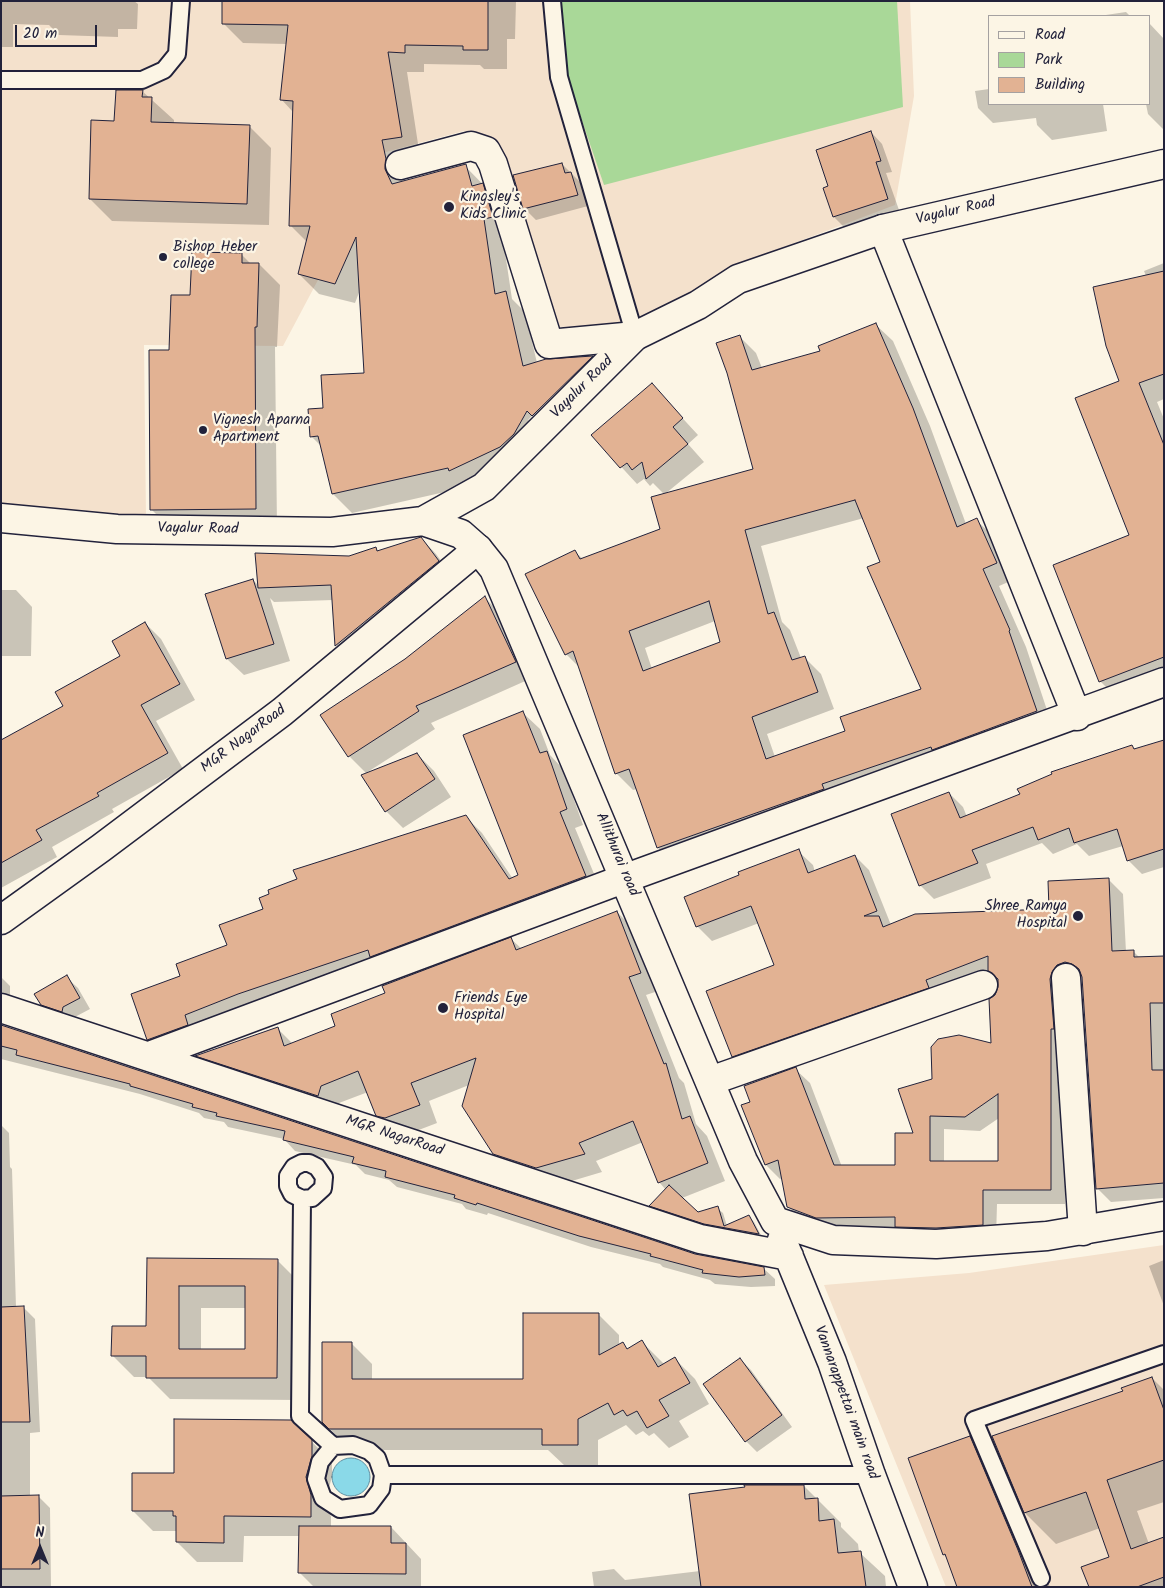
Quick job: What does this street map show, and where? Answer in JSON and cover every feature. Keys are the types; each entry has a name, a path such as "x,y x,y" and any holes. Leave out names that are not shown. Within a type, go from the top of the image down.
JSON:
{"street":[{"path":"400,165 472,146 486,151 492,164 550,344 635,336"},
{"name":"Vayalur Road","path":"1,518 117,529 332,532 423,520 484,488 635,336 698,305 738,279 883,228 1164,164"},
{"path":"883,228 1077,716"},
{"name":"Allithurai road","path":"423,520 461,534 478,549 494,569 626,878 743,1161 774,1221"},
{"name":"MGR NagarRoad","path":"1,920 101,848 282,712 478,549"},
{"path":"149,1056 626,878 1077,716 1164,682"},
{"path":"1066,978 1083,1231"},
{"path":"710,1081 983,985"},
{"name":"MGR NagarRoad","path":"1,1008 700,1239 789,1256"},
{"path":"774,1221 833,1240 936,1244 1047,1236 1164,1216"},
{"name":"Vannarappettai main road","path":"774,1221 832,1362 871,1475 913,1587"}],"lane":[{"path":"1,80 142,80 150,77 164,70 177,54 181,1"},
{"path":"552,1 559,77 635,336"},
{"path":"302,1199 300,1416 333,1446 353,1445 369,1451 377,1458 383,1474 381,1489 369,1505 340,1510 323,1498 316,1479 320,1462 333,1446"},
{"path":"1041,1578 974,1420 1164,1354"},
{"path":"383,1474 871,1475"}],"shaded area":[{"name":"Bishop Heber college","path":"1,1 910,1 914,96 895,205 731,267 654,319 622,326 557,327 490,142 464,131 334,166 328,248 318,280 283,346 144,345 146,519 1,507"},
{"path":"1164,1245 1164,1587 946,1587 824,1285 969,1273"}],"green space":[{"path":"561,1 897,1 903,107 604,185 567,77"}],"water":[{"path":"351,1458 364,1464 370,1477 364,1490 351,1496 338,1490 332,1477 338,1464"}],"building":[{"path":"222,1 488,1 488,50 463,50 463,46 405,45 405,53 388,52 402,137 382,140 386,159 385,169 392,184 466,164 472,186 483,183 493,217 484,219 495,294 506,291 523,366 546,359 593,356 532,416 527,411 514,434 500,447 449,471 448,468 332,494 318,436 310,437 308,409 323,408 321,375 364,373 356,237 335,284 298,274 310,226 289,226 293,101 280,100 288,25 222,24"},
{"path":"116,90 143,90 142,97 152,97 151,122 250,125 247,204 89,199 91,120 114,121"},
{"path":"871,131 881,161 876,162 888,199 833,217 823,188 828,186 816,150"},
{"path":"562,163 565,173 571,172 578,195 523,209 513,175"},
{"name":"Vignesh Aparna Apartment","path":"192,252 242,253 242,263 259,263 257,327 255,327 256,509 150,510 149,350 169,350 171,295 190,295"},
{"path":"1164,271 1164,374 1139,383 1164,445 1164,657 1099,682 1053,565 1129,535 1075,398 1119,381 1106,346 1093,287"},
{"path":"876,323 913,408 957,527 977,518 997,563 983,569 1010,630 1037,711 932,750 931,747 822,784 824,789 657,848 629,769 615,774 573,651 565,655 525,574 575,550 580,559 660,529 651,497 753,469 727,373 716,343 740,335 752,370 820,351 818,346","holes":["855,500 880,562 867,567 921,689 840,717 845,731 766,759 752,717 818,692 805,656 792,660 774,612 768,614 745,530","709,601 720,642 643,671 629,631"]},
{"path":"652,383 683,418 673,427 688,444 646,479 642,462 632,470 627,463 620,468 591,435"},
{"path":"421,537 439,561 335,646 331,585 258,588 255,553 349,556 376,547 377,551"},
{"path":"253,579 274,644 226,659 205,594"},
{"path":"485,596 516,662 416,706 419,711 348,757 320,715 405,659"},
{"path":"145,622 180,684 141,705 168,753 97,793 99,796 36,830 42,840 1,863 1,740 63,706 55,692 120,656 112,641"},
{"path":"523,711 540,753 547,751 567,809 560,812 586,876 370,957 368,950 238,994 185,1015 188,1025 147,1040 131,994 180,976 176,964 227,945 219,925 263,909 259,898 269,894 268,890 297,879 293,870 466,815 509,879 518,875 463,735"},
{"path":"1164,740 1164,849 1127,861 1117,829 1074,843 1069,828 1038,840 1033,827 972,850 978,863 919,886 891,814 949,792 960,818 1020,794 1017,789 1052,774 1051,772 1132,745 1134,749"},
{"path":"417,753 435,779 385,812 361,775"},
{"path":"799,849 808,873 855,855 877,911 864,916 879,916 883,927 915,914 1049,909 1048,881 1109,878 1112,951 1134,950 1134,957 1164,956 1164,1003 1150,1003 1152,1070 1164,1070 1164,1183 1096,1189 1082,977 1079,969 1065,962 1057,965 1050,979 1054,1029 1051,1029 1051,1190 983,1190 983,1225 936,1228 895,1227 895,1217 816,1218 787,1207 778,1160 765,1165 741,1105 750,1102 744,1086 796,1067 834,1165 895,1165 895,1133 913,1133 898,1089 932,1079 931,1047 938,1039 959,1035 991,1043 989,999 995,995 998,979 988,971 988,956 926,980 929,988 732,1057 706,991 774,965 751,906 696,927 684,897 739,875 738,872","holes":["998,1094 998,1161 930,1161 930,1116 965,1117"]},
{"path":"617,911 641,973 629,977 664,1064 666,1063 682,1119 690,1116 708,1163 658,1183 633,1121 579,1143 585,1154 536,1168 493,1154 462,1106 476,1058 411,1083 420,1105 385,1118 376,1116 358,1071 321,1086 318,1096 195,1056 278,1027 284,1046 335,1026 331,1014 385,993 382,986 511,937 516,950"},
{"path":"67,975 80,998 63,1007 62,1012 41,1005 34,994"},
{"path":"1,1025 695,1254 764,1267 765,1275 739,1277 702,1273 703,1270 650,1256 651,1254 579,1236 477,1203 476,1205 454,1198 455,1195 385,1177 386,1171 352,1163 354,1157 283,1140 285,1131 216,1116 217,1113 192,1107 193,1104 130,1086 130,1084 16,1055 17,1050 1,1046"},
{"path":"669,1185 698,1212 718,1206 724,1226 749,1215 759,1234 704,1224 649,1206"},
{"path":"147,1258 278,1259 277,1378 146,1378 146,1356 111,1356 112,1326 146,1326","holes":["179,1286 245,1286 245,1349 179,1349"]},
{"path":"24,1306 30,1422 1,1422 1,1307"},
{"path":"523,1313 599,1313 599,1355 623,1342 627,1349 642,1340 658,1367 675,1357 690,1383 659,1400 669,1416 647,1428 637,1411 627,1416 623,1410 614,1415 608,1403 578,1419 578,1445 542,1445 542,1429 329,1429 322,1422 322,1342 352,1342 352,1379 523,1379"},
{"path":"740,1358 782,1415 745,1442 703,1384"},
{"path":"1152,1377 1164,1410 1164,1460 1107,1480 1131,1549 1164,1537 1164,1577 1137,1587 1089,1587 1081,1567 1109,1557 1086,1492 1024,1513 992,1436 1123,1391 1121,1388"},
{"path":"174,1419 291,1420 312,1440 312,1456 306,1477 311,1495 311,1517 224,1516 224,1543 176,1542 176,1516 173,1516 173,1511 132,1511 132,1473 174,1473"},
{"path":"970,1436 1032,1587 957,1587 945,1554 943,1555 908,1458"},
{"path":"744,1485 804,1485 805,1499 818,1498 819,1521 834,1519 838,1553 861,1551 866,1587 701,1587 689,1494 745,1487"},
{"path":"39,1495 40,1569 1,1569 1,1496"},
{"path":"299,1526 391,1526 391,1543 406,1543 406,1574 298,1573"}],"place":[{"name":"Kingsley's Kids Clinic","path":"449,207"},
{"name":"Bishop Heber college","path":"163,257"},
{"name":"Vignesh Aparna Apartment","path":"203,430"},
{"name":"Shree Ramya Hospital","path":"1078,916"},
{"name":"Friends Eye Hospital","path":"443,1008"}]}
